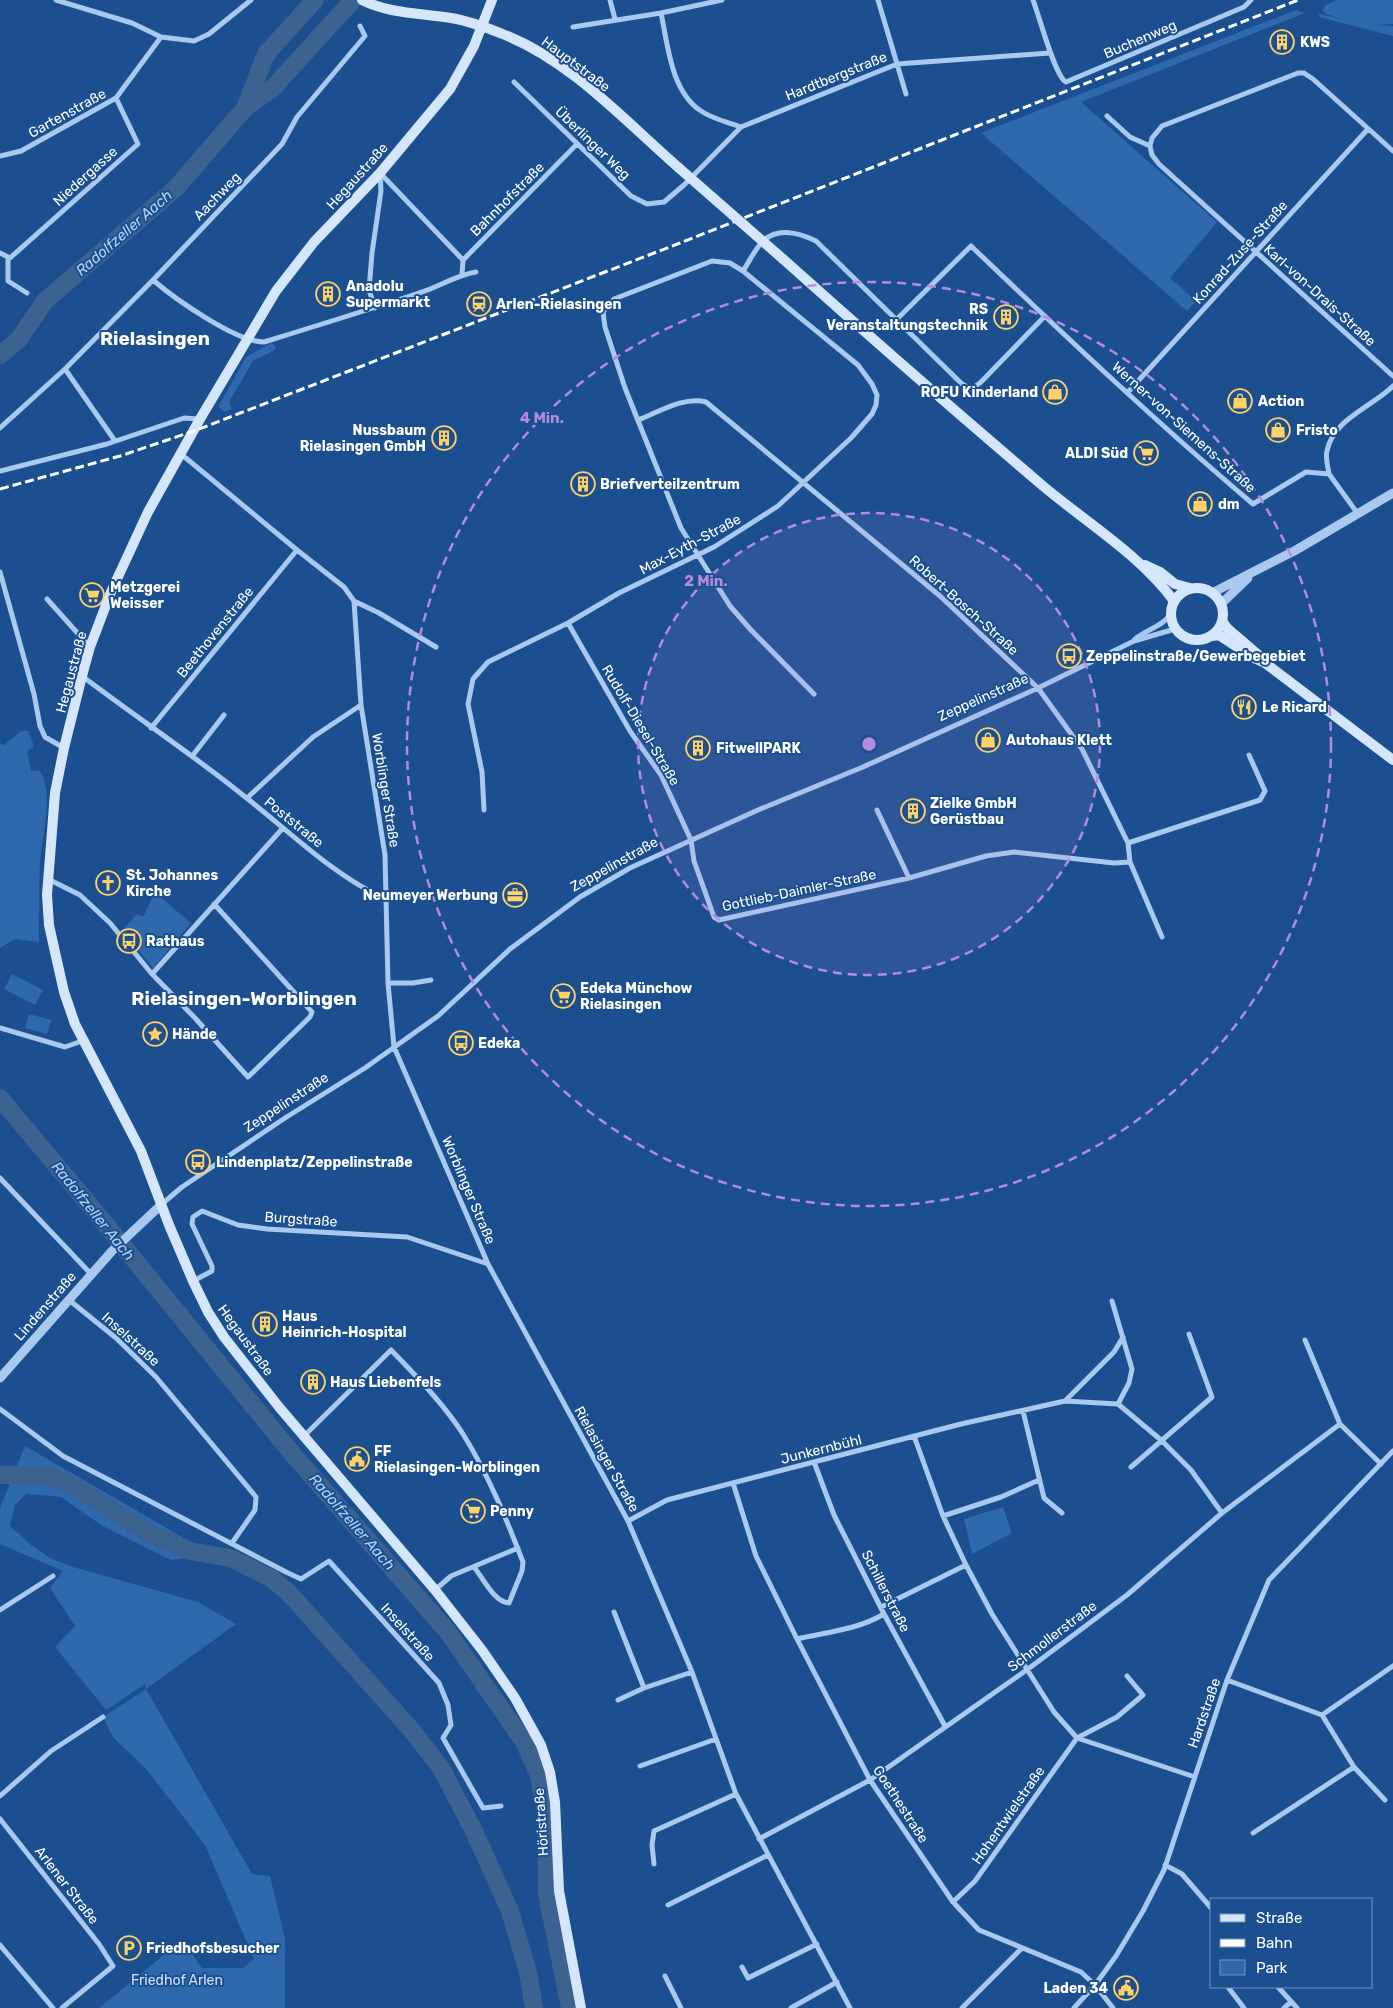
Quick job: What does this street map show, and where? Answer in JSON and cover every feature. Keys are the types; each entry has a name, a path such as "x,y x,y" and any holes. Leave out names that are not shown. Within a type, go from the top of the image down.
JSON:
{"main road":[{"name":"Hauptstraße","path":"362,0 379,7 402,12 452,18 505,35 547,56 592,92 874,341 1032,476 1139,562"},
{"name":"Hegaustraße","path":"435,1590 304,1436 224,1337 208,1312 192,1281 141,1151 82,1041 64,992 49,925 48,879 56,793 64,748 82,676 90,647 110,592 148,512 200,419 276,292 314,242 380,173 450,90 474,46 492,0"},
{"path":"1139,562 1160,572 1181,587 1198,588 1212,593 1221,604 1222,621 1227,628 1259,654 1265,663"},
{"path":"1139,562 1174,601"},
{"path":"1190,588 1178,595 1170,615 1176,629 1186,638 1192,640 1206,639 1219,635 1265,663 1393,760"},
{"path":"1212,636 1222,621"},
{"name":"Höristraße","path":"435,1590 482,1650 527,1718 541,1745 550,1772 555,1802 559,1891 581,2008"}],"street":[{"path":"56,0 132,23 161,37 194,41 209,34 251,0"},
{"path":"610,0 615,19"},
{"path":"573,27 615,19 661,14 722,0"},
{"path":"878,0 906,94"},
{"name":"Buchenweg","path":"1033,0 1050,53 1061,79 1069,82 1244,7 1251,0"},
{"path":"661,14 676,79 685,95 701,111 713,118 741,126"},
{"name":"Aachweg","path":"0,428 65,369 153,280 282,144 297,116 366,36 360,26"},
{"name":"Gartenstraße","path":"0,156 21,151 116,98 161,37"},
{"name":"Hardtbergstraße","path":"664,202 684,186 741,126 897,64 1050,53"},
{"path":"1106,116 1130,137 1150,146 1152,138 1162,126 1298,73 1309,76 1393,151"},
{"name":"Überlinger Weg","path":"514,82 631,196 648,204 664,202"},
{"name":"Niedergasse","path":"8,258 138,144 116,98"},
{"name":"Konrad-Zuse-Straße","path":"1128,392 1368,129"},
{"name":"Bahnhofstraße","path":"463,260 577,144"},
{"name":"Karl-von-Drais-Straße","path":"1150,146 1152,155 1159,164 1393,376"},
{"path":"380,173 463,260 462,274"},
{"path":"375,308 369,290 372,253 382,191 380,173"},
{"path":"743,271 764,240 788,232 803,234 816,241 962,384 971,389 980,383 1044,316"},
{"name":"Werner-von-Siemens-Straße","path":"897,319 971,246 1044,316 1253,504 1306,472 1328,474"},
{"path":"0,253 8,258 8,281 27,293"},
{"name":"Max-Eyth-Straße","path":"484,810 482,772 468,704 473,678 488,662 568,623 619,593 714,546 778,506 851,438 872,414 876,406 877,395 872,384 858,366 743,271 730,263 712,261 614,299 603,312 605,327 638,420"},
{"path":"153,280 212,322 247,340 264,342 424,292 462,274 476,272"},
{"path":"65,369 115,440"},
{"path":"1358,515 1328,474 1327,451 1340,425 1383,396 1393,386"},
{"name":"Robert-Bosch-Straße","path":"638,420 688,400 706,402 940,596 1038,688 1082,749 1128,843 1130,862 1162,937"},
{"path":"0,471 107,444 184,418 200,419"},
{"path":"638,420 682,528 730,606 814,694"},
{"path":"181,453 344,587 354,601 379,613 436,647"},
{"path":"1212,593 1252,574 1358,515 1393,493"},
{"name":"Beethovenstraße","path":"151,728 297,550"},
{"path":"0,572 34,694 40,726 45,737 64,748"},
{"path":"1221,604 1252,574"},
{"path":"46,599 90,647"},
{"name":"Worblinger Straße","path":"354,601 361,705 385,856 388,983 394,1047 488,1264"},
{"name":"Zeppelinstraße","path":"1134,641 1142,632 1166,621 1170,615"},
{"name":"Rudolf-Diesel-Straße","path":"568,623 630,731 661,775 691,840"},
{"name":"Zeppelinstraße","path":"162,1204 182,1187 277,1123 362,1070 438,1016 510,949 580,896 630,868 758,810 863,767 1038,688 1134,641 1176,629"},
{"name":"Poststraße","path":"82,676 151,728 193,755 282,829 367,891 385,900"},
{"path":"247,798 313,737 361,705"},
{"path":"193,755 224,715"},
{"path":"1128,843 1260,800 1265,791 1249,755"},
{"path":"877,810 909,878"},
{"path":"152,974 282,829"},
{"name":"Gottlieb-Daimler-Straße","path":"691,840 694,861 714,917 719,920 909,878 986,856 1014,852 1114,863 1130,862"},
{"path":"48,879 80,895 110,923 152,974 196,1018 248,1077 310,1017 312,1012 214,904"},
{"path":"388,983 413,983 431,980"},
{"path":"0,1028 65,1047 82,1041"},
{"name":"Lindenstraße","path":"0,1178 91,1274"},
{"name":"Lindenstraße","path":"0,1378 112,1250 162,1204"},
{"name":"Burgstraße","path":"192,1281 212,1271 212,1266 192,1224 193,1217 202,1212 238,1224 267,1229 407,1236 488,1264"},
{"name":"Rielasinger Straße","path":"488,1264 628,1521 692,1672 736,1794 850,2008"},
{"name":"Inselstraße","path":"69,1300 116,1338 156,1377 256,1497 255,1510 232,1543"},
{"path":"1112,1301 1132,1369 1130,1383 1118,1404 1161,1440 1191,1470 1222,1513"},
{"path":"1131,1467 1212,1397 1188,1334"},
{"path":"1065,1401 1114,1352 1123,1337"},
{"path":"1305,1340 1340,1424 1381,1464"},
{"path":"304,1436 390,1350 425,1385 462,1433 493,1488 523,1562 522,1571 509,1603 504,1603 498,1598 474,1566"},
{"name":"Junkernbühl","path":"628,1521 667,1500 961,1424 1065,1401 1118,1404"},
{"name":"Inselstraße","path":"0,1409 63,1456 301,1579 329,1561 439,1683 448,1705 451,1725 443,1738 483,1808 501,1806"},
{"path":"1023,1411 1044,1498 1062,1513"},
{"name":"Schmollerstraße","path":"759,1839 870,1780 1028,1669 1127,1595 1222,1513 1340,1424"},
{"path":"914,1436 943,1516 966,1565 992,1614 1054,1712 1077,1738 1195,1777"},
{"name":"Hardstraße","path":"1074,2008 1095,1986 1143,1911 1165,1865 1227,1680 1270,1580 1393,1451"},
{"name":"Schillerstraße","path":"814,1462 834,1515 884,1614 945,1726"},
{"path":"943,1516 1001,1497 1039,1480"},
{"name":"Goethestraße","path":"733,1483 756,1556 870,1780 953,1902 979,1930 1081,1972 1113,2008"},
{"path":"435,1590 451,1576 518,1548"},
{"path":"881,1607 966,1565"},
{"path":"0,1610 53,1576"},
{"path":"614,1612 644,1688"},
{"path":"797,1639 837,1632 862,1625 884,1614"},
{"path":"1322,1715 1393,1666"},
{"path":"618,1700 644,1688 692,1672"},
{"path":"1077,1738 1117,1717 1146,1694 1127,1676"},
{"path":"1227,1680 1322,1715 1354,1767 1384,1800"},
{"path":"0,1796 51,1751 103,1717"},
{"name":"Hohentwielstraße","path":"953,1902 976,1881 1077,1738"},
{"path":"640,1766 716,1739"},
{"path":"1253,1833 1354,1767"},
{"path":"654,1864 652,1845 654,1831 736,1794"},
{"name":"Arlener Straße","path":"0,1819 99,1944 113,1966 62,2008"},
{"path":"668,1905 768,1855"},
{"path":"1165,1865 1182,1874 1210,1907"},
{"path":"742,1967 748,1978 817,1944"},
{"path":"0,1945 53,2008"},
{"path":"962,2008 1022,1948"},
{"path":"665,1976 681,2008"},
{"path":"791,2008 837,1982"},
{"path":"1229,1988 1244,2008"},
{"path":"1279,1988 1296,2008"},
{"path":"1284,2008 1291,2002"}],"green space":[{"path":"1336,0 1393,0 1393,24 1374,25 1393,26 1393,36 1319,17 1319,14 1342,19 1326,14 1322,10 1326,5"},
{"path":"1296,10 1305,13 1081,102 1217,222 1170,278 1196,301 1187,311 981,133"},
{"path":"271,343 276,346 275,350 253,361 229,402 232,409 224,412 218,407 246,357"},
{"path":"21,731 28,731 34,746 27,752 31,771 39,770 44,779 46,790 46,814 40,861 39,942 15,939 0,948 0,744 4,745"},
{"path":"153,896 159,896 191,923 153,968 122,930 137,914 143,917"},
{"path":"12,974 43,990 35,1005 4,989"},
{"path":"29,1014 51,1020 47,1034 25,1028"},
{"path":"25,1446 213,1555 171,1560 101,1525 61,1497 26,1494 15,1505 10,1526 31,1545 52,1559 73,1567 198,1602 236,1624 146,1689 145,1684 106,1710 55,1647 75,1626 50,1588 63,1571 0,1544 0,1508"},
{"path":"1003,1507 1012,1533 972,1554 964,1519"},
{"name":"Friedhof Arlen","path":"146,1689 252,1874 270,1876 285,1939 285,2008 99,2008 182,1940 202,1968 243,1968 254,1959 205,1845 147,1770 113,1737 103,1717"}],"waterway":[{"name":"Radolfzeller Aach","path":"0,355 19,339 45,301 176,188 245,108 266,54 315,0"},
{"name":"Radolfzeller Aach","path":"245,108 272,89 353,0"},
{"name":"Radolfzeller Aach","path":"0,1098 290,1451 448,1632 524,1742 539,1775 546,1815 547,1894 570,2008"},
{"name":"Radolfzeller Aach","path":"0,1475 49,1475 81,1490 148,1533 190,1551 230,1558 271,1578 290,1594 414,1733 441,1768 473,1829 510,1911 528,1972 534,2008"}],"railway":[{"path":"0,489 120,456 194,431 680,243 1298,0"}],"place":[{"name":"KWS","path":"1282,42"},
{"name":"Anadolu Supermarkt","path":"328,294"},
{"name":"Arlen-Rielasingen","path":"479,304"},
{"name":"RS Veranstaltungstechnik","path":"1006,317"},
{"name":"ROFU Kinderland","path":"1055,392"},
{"name":"Action","path":"1240,401"},
{"name":"Fristo","path":"1278,430"},
{"name":"Nussbaum Rielasingen GmbH","path":"444,438"},
{"name":"ALDI Süd","path":"1146,453"},
{"name":"Briefverteilzentrum","path":"583,484"},
{"name":"dm","path":"1200,504"},
{"name":"Metzgerei Weisser","path":"92,595"},
{"name":"Zeppelinstraße/Gewerbegebiet","path":"1069,656"},
{"name":"Le Ricard","path":"1244,707"},
{"name":"Autohaus Klett","path":"988,740"},
{"name":"FitwellPARK","path":"698,748"},
{"name":"Zielke GmbH Gerüstbau","path":"913,811"},
{"name":"St. Johannes Kirche","path":"108,883"},
{"name":"Neumeyer Werbung","path":"515,895"},
{"name":"Rathaus","path":"129,941"},
{"name":"Edeka Münchow Rielasingen","path":"563,996"},
{"name":"Hände","path":"155,1034"},
{"name":"Edeka","path":"461,1043"},
{"name":"Lindenplatz/Zeppelinstraße","path":"198,1162"},
{"name":"Haus Heinrich-Hospital","path":"265,1324"},
{"name":"Haus Liebenfels","path":"313,1382"},
{"name":"FF Rielasingen-Worblingen","path":"357,1459"},
{"name":"Penny","path":"473,1511"},
{"name":"Friedhofsbesucher","path":"129,1948"},
{"name":"Laden 34","path":"1126,1988"}],"district":[{"name":"Rielasingen","path":"155,338"},
{"name":"Rielasingen-Worblingen","path":"244,998"}]}
